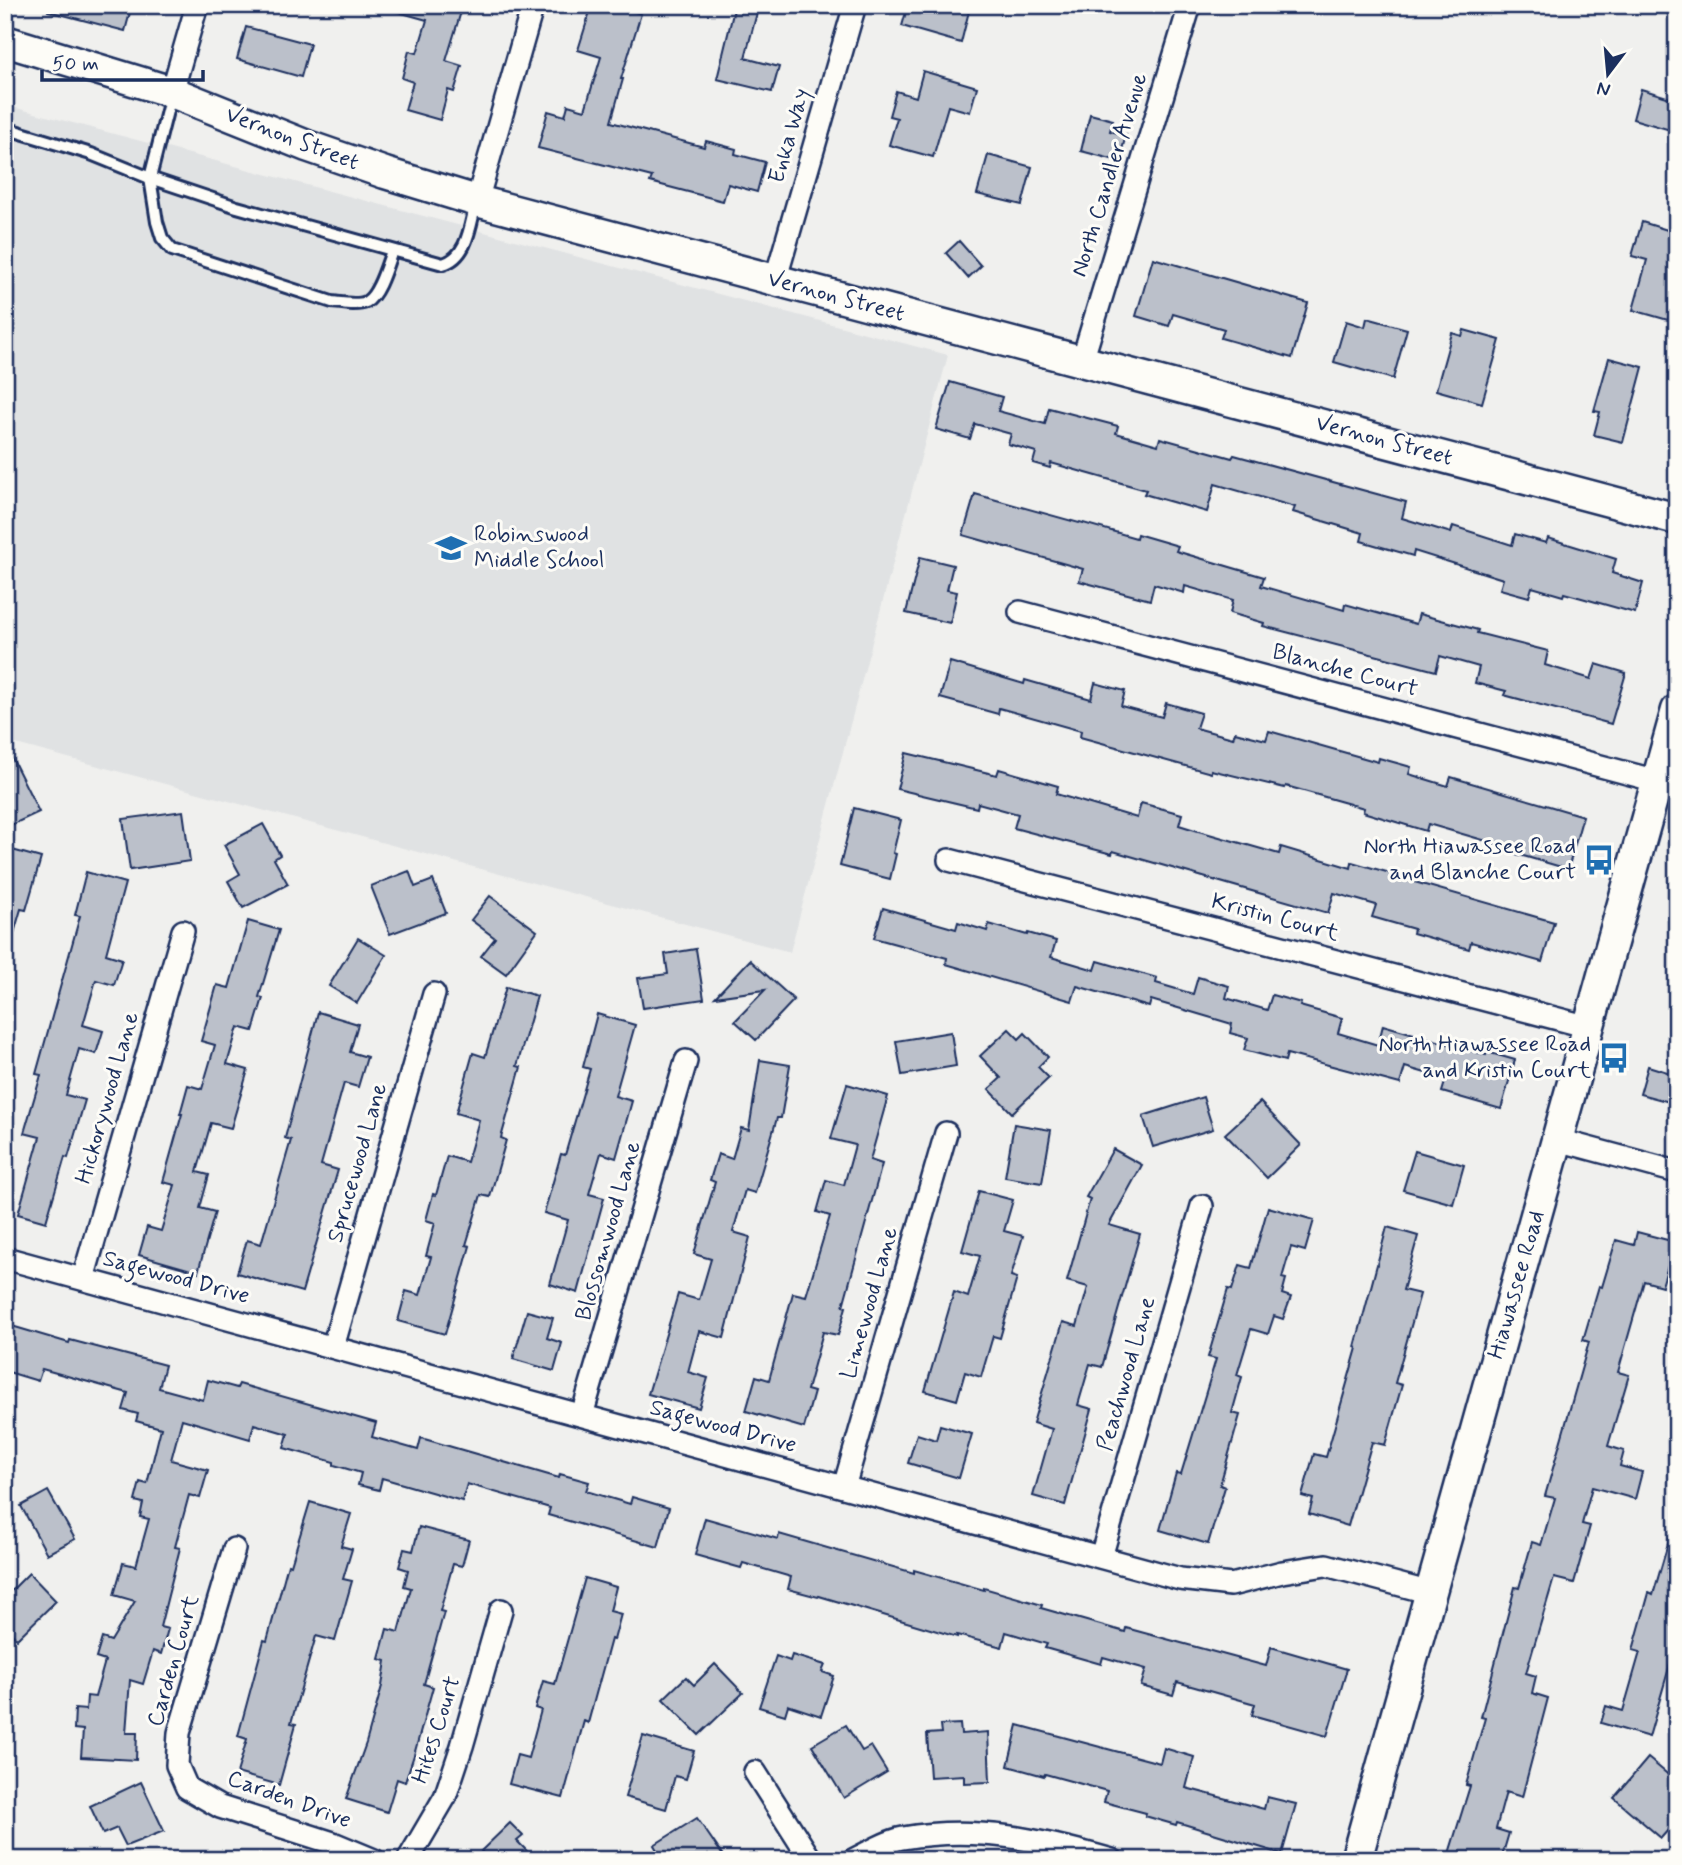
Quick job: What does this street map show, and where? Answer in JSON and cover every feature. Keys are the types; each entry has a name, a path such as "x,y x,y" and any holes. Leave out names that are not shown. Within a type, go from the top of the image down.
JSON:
{"street":[{"path":"172,92 197,5"},
{"path":"477,201 533,5"},
{"name":"Enka Way","path":"775,281 855,5"},
{"name":"North Candler Avenue","path":"1082,361 1190,5"},
{"name":"Vernon Street","path":"5,41 172,92 307,146 477,201 1677,519"},
{"name":"Blanche Court","path":"1020,612 1657,781"},
{"name":"Hiawassee Road","path":"1356,1860 1677,710"},
{"name":"Kristin Court","path":"949,860 1588,1027"},
{"name":"Hickorywood Lane","path":"83,1279 183,931"},
{"name":"Sprucewood Lane","path":"333,1347 434,994"},
{"name":"Blossomwood Lane","path":"582,1415 686,1061"},
{"name":"Limewood Lane","path":"844,1487 946,1133"},
{"path":"1558,1140 1677,1172"},
{"name":"Peachwood Lane","path":"1101,1557 1202,1206"},
{"name":"Sagewood Drive","path":"5,1258 1180,1579 1231,1585 1282,1572 1326,1565 1431,1593"},
{"name":"Carden Court","path":"187,1788 177,1765 179,1733 234,1549"},
{"name":"Hites Court","path":"408,1860 444,1797 462,1746 501,1610"},
{"path":"755,1772 811,1860"},
{"name":"Carden Drive","path":"187,1788 220,1807 333,1843 373,1860"},
{"path":"853,1860 900,1839 973,1832 1048,1842 1112,1860"}],"lane":[{"path":"172,92 150,178 157,222 162,238 172,250 332,302 365,302 378,286 392,251"},
{"path":"5,128 91,154 150,178 237,207 443,264 453,261 465,245 477,201"}],"shaded area":[{"name":"Robinswood Middle School","path":"5,105 948,355 790,952 5,741"}],"building":[{"path":"49,5 132,5 125,31 48,11"},
{"path":"392,5 463,5 446,61 462,66 454,92 448,90 440,120 405,110 413,82 402,78 409,51 417,53 427,20 391,10"},
{"path":"592,5 624,5 623,8 641,14 611,122 704,147 706,141 736,149 735,154 765,162 757,192 728,184 723,201 650,182 652,177 538,148 548,111 565,116 568,105 585,110 601,57 578,50"},
{"path":"735,5 759,5 745,58 779,67 772,92 717,79"},
{"path":"908,5 963,5 962,9 969,11 961,43 902,26"},
{"path":"246,27 310,44 301,77 237,59"},
{"path":"923,71 977,87 970,112 948,106 933,157 889,145 897,118 889,116 896,91 916,97"},
{"path":"1641,89 1677,100 1677,132 1633,119"},
{"path":"1090,114 1113,120 1110,131 1126,135 1119,161 1081,151"},
{"path":"988,155 1032,167 1022,205 977,194"},
{"path":"1642,222 1677,233 1677,291 1668,320 1633,310 1647,260 1632,256"},
{"path":"959,241 981,266 968,278 946,253"},
{"path":"1153,258 1308,303 1292,358 1221,338 1224,329 1173,314 1169,326 1136,316"},
{"path":"1367,318 1407,329 1393,379 1334,362 1346,321 1365,327"},
{"path":"1464,330 1500,340 1482,403 1436,390 1452,333 1462,336"},
{"path":"1609,358 1643,367 1623,442 1594,435 1600,412 1594,411"},
{"path":"950,382 1002,397 998,411 1045,424 1049,408 1118,426 1116,433 1158,445 1160,438 1232,458 1234,455 1406,502 1402,518 1451,533 1453,526 1512,545 1515,534 1546,543 1548,538 1616,559 1612,573 1643,583 1635,613 1532,587 1529,597 1500,589 1503,579 1414,551 1413,556 1361,541 1363,533 1293,512 1295,507 1215,484 1207,512 1144,494 1146,490 1051,463 1050,468 1033,463 1036,452 1008,444 1011,434 975,424 970,439 936,429"},
{"path":"975,494 1136,538 1137,534 1178,546 1176,551 1264,577 1261,586 1344,610 1345,604 1416,624 1419,614 1478,630 1477,633 1548,651 1545,665 1591,679 1596,664 1626,673 1611,724 1504,695 1506,691 1475,683 1479,667 1440,656 1436,671 1263,626 1264,623 1230,613 1233,600 1185,586 1184,593 1154,584 1150,600 1079,581 1083,569 963,535"},
{"path":"920,557 953,565 947,590 957,592 950,623 906,613"},
{"path":"950,662 1024,684 1025,680 1091,699 1095,683 1125,691 1121,706 1162,717 1166,703 1201,713 1196,728 1233,738 1235,732 1266,740 1269,731 1378,762 1379,758 1411,767 1409,774 1448,786 1451,777 1583,816 1568,869 1506,851 1507,847 1428,824 1426,831 1363,812 1364,808 1286,786 1285,788 1211,770 1211,773 1080,737 1081,731 999,708 998,714 940,698"},
{"path":"5,744 39,812 5,828"},
{"path":"906,753 997,775 999,769 1058,786 1056,794 1137,818 1141,803 1182,814 1179,825 1195,830 1279,854 1281,847 1351,868 1352,862 1554,922 1542,962 1471,942 1469,949 1413,933 1414,929 1372,917 1376,905 1334,893 1328,913 1113,851 1112,854 1014,828 1018,814 978,803 977,808 897,789"},
{"path":"854,808 901,820 890,879 840,866"},
{"path":"183,811 190,861 130,870 123,819"},
{"path":"263,824 280,855 274,859 288,884 243,908 228,881 240,874 224,845"},
{"path":"5,848 41,858 26,910 21,909 10,947 5,946"},
{"path":"409,871 415,887 433,880 446,913 390,934 371,886"},
{"path":"86,872 125,883 106,954 122,959 114,985 96,980 83,1025 103,1031 96,1054 79,1049 66,1095 85,1100 46,1222 18,1214 40,1137 24,1133 41,1075 36,1074 80,916 75,915"},
{"path":"490,896 537,931 506,974 481,956 495,938 471,920"},
{"path":"883,908 956,929 958,922 987,931 989,924 1027,935 1028,933 1056,941 1051,957 1095,970 1098,961 1157,978 1156,983 1193,994 1198,977 1229,986 1226,998 1267,1010 1272,995 1301,1003 1300,1006 1342,1018 1338,1033 1378,1045 1383,1025 1486,1055 1487,1052 1515,1060 1501,1109 1442,1092 1446,1079 1405,1067 1400,1084 1287,1054 1285,1061 1244,1050 1248,1038 1230,1033 1232,1024 1151,1000 1149,1007 1077,986 1072,1001 946,964 947,958 874,938"},
{"path":"248,921 279,930 259,997 263,998 253,1031 238,1027 227,1064 248,1070 231,1128 211,1123 197,1172 209,1175 200,1208 215,1212 198,1272 139,1255 147,1227 161,1231 175,1185 163,1182 188,1085 202,1089 215,1045 201,1041 217,985 229,988"},
{"path":"358,938 386,955 357,1003 329,986"},
{"path":"696,949 704,999 643,1008 638,978 668,974 665,954"},
{"path":"750,960 794,1000 756,1040 735,1021 765,990 715,997"},
{"path":"506,987 537,996 517,1066 521,1067 501,1138 506,1140 490,1197 481,1195 466,1245 470,1246 445,1334 398,1321 406,1291 420,1295 431,1257 426,1256 435,1223 426,1220 447,1156 467,1162 479,1120 456,1113 473,1053 485,1057"},
{"path":"318,1012 358,1024 350,1052 367,1057 358,1087 344,1083 321,1165 338,1170 302,1292 237,1273 247,1240 261,1244 291,1140 285,1138"},
{"path":"597,1014 635,1025 615,1096 632,1101 616,1158 601,1153 589,1194 604,1198 578,1293 550,1284 568,1220 544,1213 561,1154 565,1155 590,1069 583,1067"},
{"path":"1009,1029 1019,1039 1025,1033 1048,1057 1038,1067 1049,1078 1012,1113 989,1089 1001,1078 980,1056"},
{"path":"951,1032 956,1066 902,1075 896,1041"},
{"path":"760,1060 790,1065 781,1118 777,1118 755,1193 745,1190 733,1232 750,1237 724,1338 699,1331 688,1372 708,1378 699,1408 648,1394 678,1294 699,1300 711,1259 694,1254 715,1182 710,1180 718,1154 732,1159 741,1128 749,1130"},
{"path":"1648,1066 1677,1075 1677,1104 1640,1094"},
{"path":"847,1084 888,1096 870,1160 882,1164 843,1306 846,1307 838,1335 823,1332 807,1390 814,1392 804,1428 746,1411 756,1376 769,1380 793,1293 806,1296 830,1216 817,1212 826,1180 844,1185 855,1145 831,1139"},
{"path":"1203,1097 1213,1129 1153,1147 1143,1116"},
{"path":"1260,1102 1301,1145 1267,1178 1225,1134"},
{"path":"1014,1124 1051,1130 1042,1183 1005,1177"},
{"path":"1113,1149 1142,1165 1109,1225 1140,1234 1102,1367 1090,1364 1078,1405 1092,1409 1065,1505 1033,1496 1052,1429 1033,1423 1063,1322 1077,1326 1088,1287 1067,1281 1090,1199 1086,1197"},
{"path":"1415,1151 1464,1165 1453,1204 1403,1190"},
{"path":"979,1191 1013,1200 1004,1231 1023,1236 1011,1276 1017,1278 1000,1338 993,1336 981,1377 965,1372 957,1400 925,1391 954,1292 968,1297 980,1256 962,1251"},
{"path":"1268,1207 1314,1220 1305,1251 1291,1247 1282,1278 1286,1279 1282,1294 1291,1297 1283,1319 1274,1316 1268,1334 1251,1329 1237,1375 1242,1377 1232,1413 1240,1415 1220,1485 1225,1487 1208,1544 1160,1530 1176,1473 1181,1474 1216,1359 1208,1357 1228,1289 1232,1290 1240,1265 1251,1268"},
{"path":"1387,1227 1418,1236 1403,1290 1420,1294 1395,1383 1402,1385 1385,1445 1372,1442 1348,1526 1309,1514 1313,1499 1302,1496 1314,1454 1326,1457"},
{"path":"1637,1232 1675,1242 1662,1286 1644,1281 1618,1372 1629,1375 1608,1446 1624,1451 1620,1466 1642,1472 1635,1499 1592,1487 1582,1524 1590,1526 1574,1583 1554,1578 1526,1673 1536,1676 1532,1693 1548,1698 1522,1797 1506,1792 1496,1829 1509,1833 1501,1860 1447,1860 1470,1786 1466,1785 1485,1718 1481,1717 1515,1587 1519,1588 1532,1542 1541,1545 1555,1498 1545,1496 1589,1342 1583,1340 1599,1286 1602,1287 1616,1240 1634,1245"},
{"path":"527,1311 553,1318 547,1338 562,1343 554,1371 513,1359"},
{"path":"5,1324 69,1343 70,1340 165,1365 159,1388 203,1400 208,1380 237,1388 239,1384 376,1423 372,1437 418,1450 421,1438 559,1478 560,1474 589,1482 586,1491 630,1504 632,1497 669,1508 658,1547 548,1515 550,1508 467,1484 462,1501 382,1478 379,1490 358,1485 361,1473 334,1465 334,1462 284,1448 288,1434 254,1424 250,1439 182,1419 171,1460 208,1470 200,1498 189,1495 175,1547 180,1548 160,1627 168,1629 161,1654 153,1651 143,1684 130,1680 126,1733 137,1733 136,1760 81,1757 83,1730 74,1729 75,1709 86,1710 87,1696 95,1697 105,1661 96,1658 102,1638 111,1641 135,1601 114,1595 123,1563 136,1566 149,1519 140,1517 143,1503 135,1501 140,1482 147,1484 161,1428 136,1421 138,1414 123,1410 128,1393 42,1369 38,1381 5,1371"},
{"path":"940,1425 972,1434 959,1478 908,1463 917,1434 936,1440"},
{"path":"48,1491 75,1539 47,1554 21,1506"},
{"path":"310,1502 351,1514 341,1546 352,1549 343,1579 352,1581 335,1641 316,1636 291,1723 296,1724 279,1785 237,1773 247,1739 238,1736 264,1640 267,1641 288,1564 291,1565"},
{"path":"705,1518 778,1539 779,1534 914,1573 914,1570 984,1588 1042,1605 1041,1608 1125,1632 1126,1628 1266,1666 1271,1647 1347,1669 1327,1736 1252,1715 1255,1704 1177,1682 1173,1695 1141,1686 1146,1669 1103,1657 1101,1664 1045,1648 1047,1644 1006,1632 1002,1647 957,1637 788,1589 791,1577 743,1563 741,1568 695,1555"},
{"path":"419,1527 469,1540 462,1566 453,1564 440,1611 444,1612 424,1684 433,1687 414,1755 405,1782 397,1779 387,1812 346,1799 382,1686 386,1661 379,1659 387,1629 399,1632 411,1588 404,1586 408,1570 399,1567 404,1549 413,1551"},
{"path":"1672,1530 1677,1531 1677,1662 1671,1661 1649,1737 1601,1723 1606,1706 1623,1711 1640,1652 1633,1650 1649,1593 1653,1595"},
{"path":"29,1573 56,1601 17,1639 5,1627 5,1597"},
{"path":"585,1578 616,1587 610,1611 621,1614 614,1640 611,1639 588,1723 584,1721 563,1798 509,1784 517,1755 528,1758 541,1710 535,1708 543,1681 555,1684"},
{"path":"792,1655 825,1665 822,1672 834,1676 821,1716 788,1705 785,1715 759,1707 776,1656 790,1661"},
{"path":"715,1664 743,1693 699,1735 663,1699 686,1677 694,1685"},
{"path":"960,1724 961,1734 988,1732 990,1782 964,1783 964,1775 930,1777 927,1734 941,1733 940,1725"},
{"path":"846,1725 862,1751 871,1746 887,1772 844,1798 812,1745"},
{"path":"1018,1725 1160,1763 1164,1748 1194,1757 1186,1788 1264,1809 1267,1797 1296,1804 1282,1854 1104,1802 1107,1791 1008,1766"},
{"path":"643,1736 694,1751 686,1779 675,1776 666,1809 625,1797"},
{"path":"1648,1758 1677,1782 1677,1820 1661,1838 1614,1798"},
{"path":"141,1782 164,1831 126,1846 117,1828 103,1834 90,1806"},
{"path":"697,1818 726,1860 663,1860 654,1845"},
{"path":"510,1823 523,1836 517,1841 536,1860 490,1860 481,1851"}],"place":[{"name":"Robinswood Middle School","path":"451,548"},
{"name":"North Hiawassee Road and Blanche Court","path":"1599,860"},
{"name":"North Hiawassee Road and Kristin Court","path":"1614,1058"}]}
